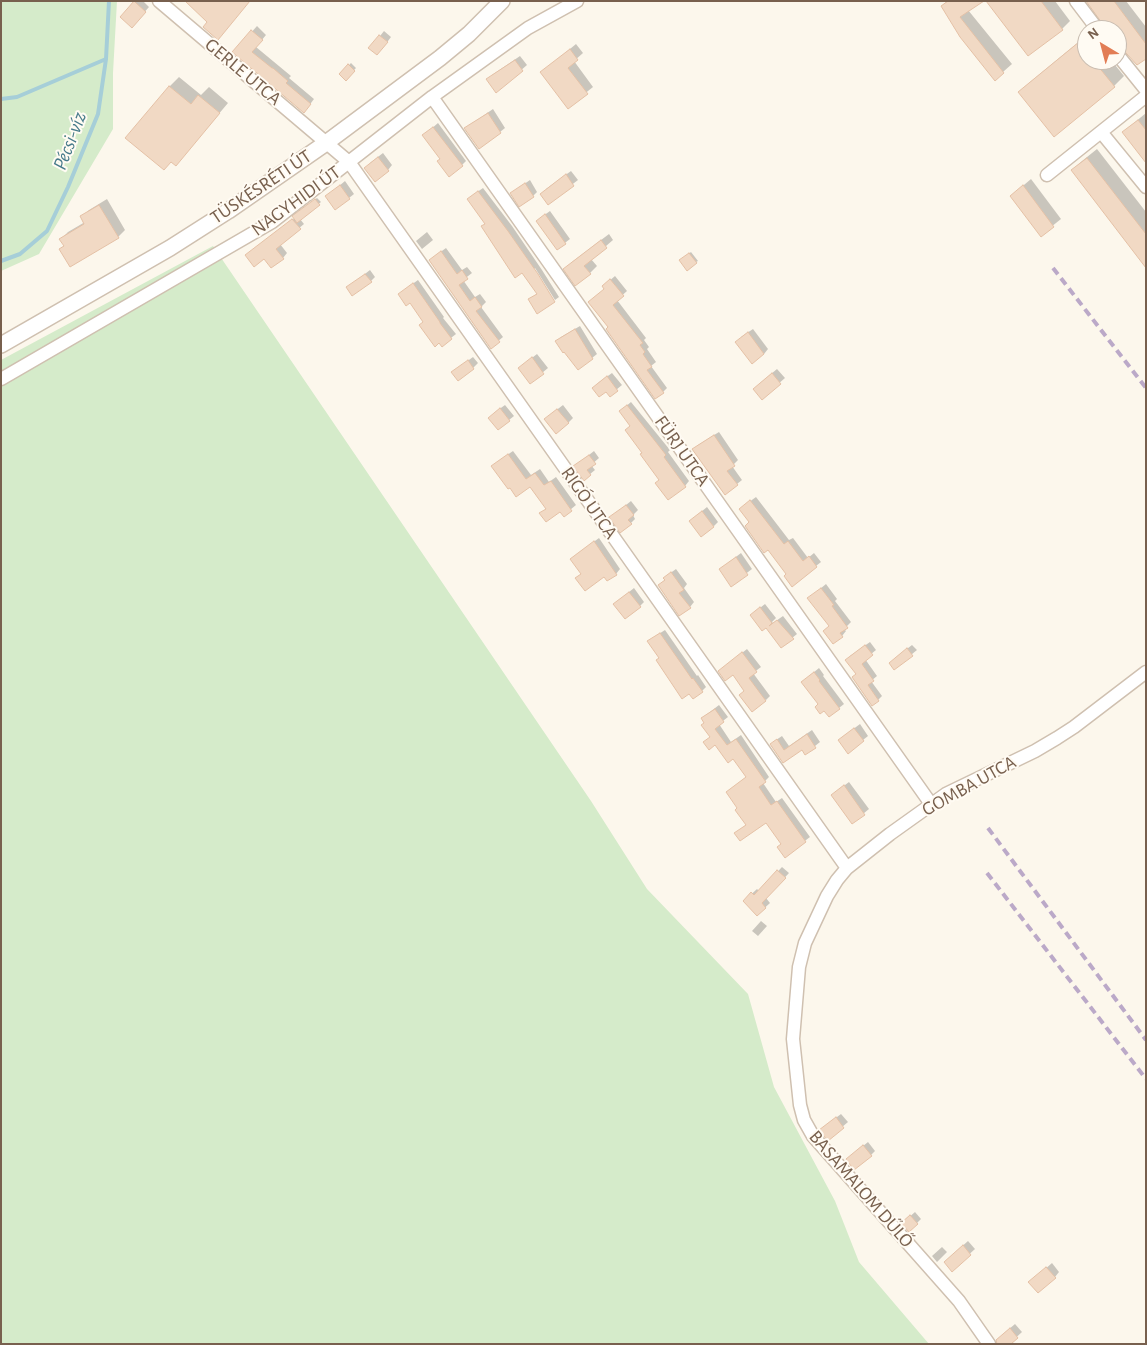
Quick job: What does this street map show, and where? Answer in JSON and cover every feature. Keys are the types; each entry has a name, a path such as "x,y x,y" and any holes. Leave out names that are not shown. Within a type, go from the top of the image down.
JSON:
{"street":[{"name":"GERLE UTCA","path":"159,1 326,143"},
{"name":"TÜSKÉSRÉTI ÚT","path":"1,345 170,248 228,211 326,143 440,58 470,34 502,1"},
{"name":"NAGYHIDI ÚT","path":"1,379 272,222 432,97 528,28 577,1"},
{"path":"1076,1 1090,20"},
{"path":"1127,66 1146,90"},
{"path":"1047,174 1146,96"},
{"name":"FÜRJ UTCA","path":"432,97 931,804"},
{"path":"1101,132 1146,187"},
{"name":"RIGÓ UTCA","path":"326,143 349,162 847,868"},
{"name":"GOMBA UTCA","path":"814,922 836,880 847,868 931,804 959,787 1035,751 1057,738 1146,672"},
{"name":"BASAMALOM DŰLŐ","path":"814,922 805,943 799,967 793,1038 800,1105 804,1120 813,1136 959,1301 989,1344"}],"green space":[{"path":"1,1 117,1 113,73 113,129 39,254 1,271"},
{"path":"213,246 591,801 647,889 748,994 774,1087 835,1201 859,1262 929,1344 1,1344 1,360"}],"building":[{"path":"134,1 146,12 132,28 120,17"},
{"path":"185,1 250,1 218,40 203,27 207,22"},
{"path":"948,1 984,1 960,17 1004,73 995,81 960,37 941,6"},
{"path":"986,1 1041,1 1063,30 1028,56"},
{"path":"1086,1 1114,1 1146,44 1146,59 1137,65 1127,54 1127,20 1100,20"},
{"path":"251,30 263,40 252,52 288,81 286,83 311,104 304,113 232,52"},
{"path":"379,35 388,42 377,55 368,48"},
{"path":"1077,44 1077,70 1101,70 1115,87 1054,137 1018,92"},
{"path":"570,49 578,60 568,68 588,94 568,109 540,72"},
{"path":"515,60 523,71 496,93 486,79"},
{"path":"348,64 355,71 346,81 339,74"},
{"path":"169,86 191,104 198,95 220,113 176,166 171,162 164,170 125,138"},
{"path":"488,113 501,133 479,149 464,128"},
{"path":"1138,120 1146,130 1146,163 1122,132"},
{"path":"433,127 463,166 449,177 437,161 440,159 422,135"},
{"path":"378,157 389,171 375,182 364,168"},
{"path":"1087,158 1146,234 1146,268 1071,170"},
{"path":"566,174 574,186 548,205 540,194"},
{"path":"525,183 534,197 519,207 510,193"},
{"path":"340,185 350,199 335,210 325,196"},
{"path":"1023,185 1054,227 1041,237 1010,196"},
{"path":"478,191 538,274 555,302 537,314 528,299 537,294 522,273 515,278 481,226 485,224 467,199"},
{"path":"315,199 320,205 297,223 292,216"},
{"path":"99,205 119,238 70,267 59,249 64,246 59,239 84,224 80,216"},
{"path":"545,214 566,244 557,250 536,221"},
{"path":"292,219 301,229 276,249 284,259 271,268 264,259 254,267 245,255"},
{"path":"601,240 607,248 584,266 591,274 575,286 563,269"},
{"path":"441,251 457,274 462,270 468,279 459,285 470,301 475,297 482,307 476,311 500,342 491,349 429,260"},
{"path":"689,253 697,263 687,271 679,260"},
{"path":"365,274 372,282 352,296 346,287"},
{"path":"610,279 624,296 613,305 643,343 640,345 645,352 643,354 652,367 647,370 664,393 655,399 606,329 608,327 588,302 604,289 602,286"},
{"path":"413,283 452,339 442,347 439,343 435,347 419,325 423,322 410,303 406,306 398,294"},
{"path":"575,329 593,359 578,370 555,341"},
{"path":"748,332 764,354 752,364 735,342"},
{"path":"532,357 544,374 530,384 518,368"},
{"path":"468,360 474,369 458,381 451,372"},
{"path":"772,373 781,384 762,400 753,389"},
{"path":"607,376 618,391 610,397 606,392 599,397 592,388"},
{"path":"627,405 666,455 664,457 686,487 668,500 655,483 659,480 625,430 630,426 619,411"},
{"path":"500,408 510,421 498,430 488,418"},
{"path":"557,409 569,423 556,434 544,419"},
{"path":"714,435 735,466 727,471 738,485 725,495 692,449"},
{"path":"508,454 526,479 535,473 544,485 551,481 572,511 564,517 560,512 546,522 539,513 546,509 530,487 516,497 491,466"},
{"path":"589,455 596,464 587,470 591,475 584,481 573,466"},
{"path":"750,500 784,544 788,541 803,561 809,556 817,567 792,587 784,576 786,574 768,550 764,553 745,526 749,522 739,509"},
{"path":"626,505 634,515 628,520 632,524 620,533 609,517"},
{"path":"702,511 714,527 701,537 689,521"},
{"path":"594,541 617,575 607,581 604,577 585,591 575,578 581,574 570,559"},
{"path":"736,557 748,575 731,587 719,569"},
{"path":"671,572 684,590 679,593 691,608 679,616 658,585"},
{"path":"821,588 848,628 840,633 843,637 833,644 823,631 829,626 807,598"},
{"path":"629,592 641,607 625,619 613,604"},
{"path":"760,607 772,623 769,626 777,620 794,639 781,648 766,628 762,631 750,615"},
{"path":"660,633 703,692 693,699 689,694 682,699 656,660 659,658 647,641"},
{"path":"865,645 873,655 862,664 874,681 868,685 879,701 872,706 852,677 856,674 845,660"},
{"path":"907,648 913,656 894,670 889,663"},
{"path":"742,652 757,672 749,678 766,701 752,712 739,695 744,691 733,675 725,681 718,671"},
{"path":"814,672 840,709 829,717 824,711 820,714 815,707 818,704 801,682"},
{"path":"715,709 724,722 715,729 727,745 736,739 766,782 759,787 771,805 777,801 806,842 785,858 777,847 781,844 766,823 740,841 734,833 746,825 735,810 737,808 726,792 746,777 733,759 728,763 715,745 709,750 703,742 710,737 701,725 704,723 701,718"},
{"path":"854,728 864,741 848,754 838,740"},
{"path":"807,734 816,748 805,755 802,750 783,763 770,744 777,739 784,750"},
{"path":"844,785 865,815 852,824 831,795"},
{"path":"777,870 786,878 762,903 766,908 757,916 743,901 751,892 754,895"},
{"path":"836,1117 844,1128 828,1141 819,1130"},
{"path":"863,1145 872,1156 854,1170 846,1159"},
{"path":"910,1215 918,1224 909,1232 901,1223"},
{"path":"963,1245 971,1255 952,1272 944,1262"},
{"path":"1046,1267 1056,1278 1038,1293 1028,1282"},
{"path":"1010,1328 1018,1338 1011,1344 997,1344 996,1340"}],"waterway":[{"name":"Pécsi-víz","path":"1,261 20,254 47,231 68,187 98,114 106,59 109,1"},
{"path":"1,99 17,97 106,59"}],"railway":[{"path":"1053,268 1146,388"},
{"path":"988,828 1146,1040"},
{"path":"987,873 1146,1079"}]}
